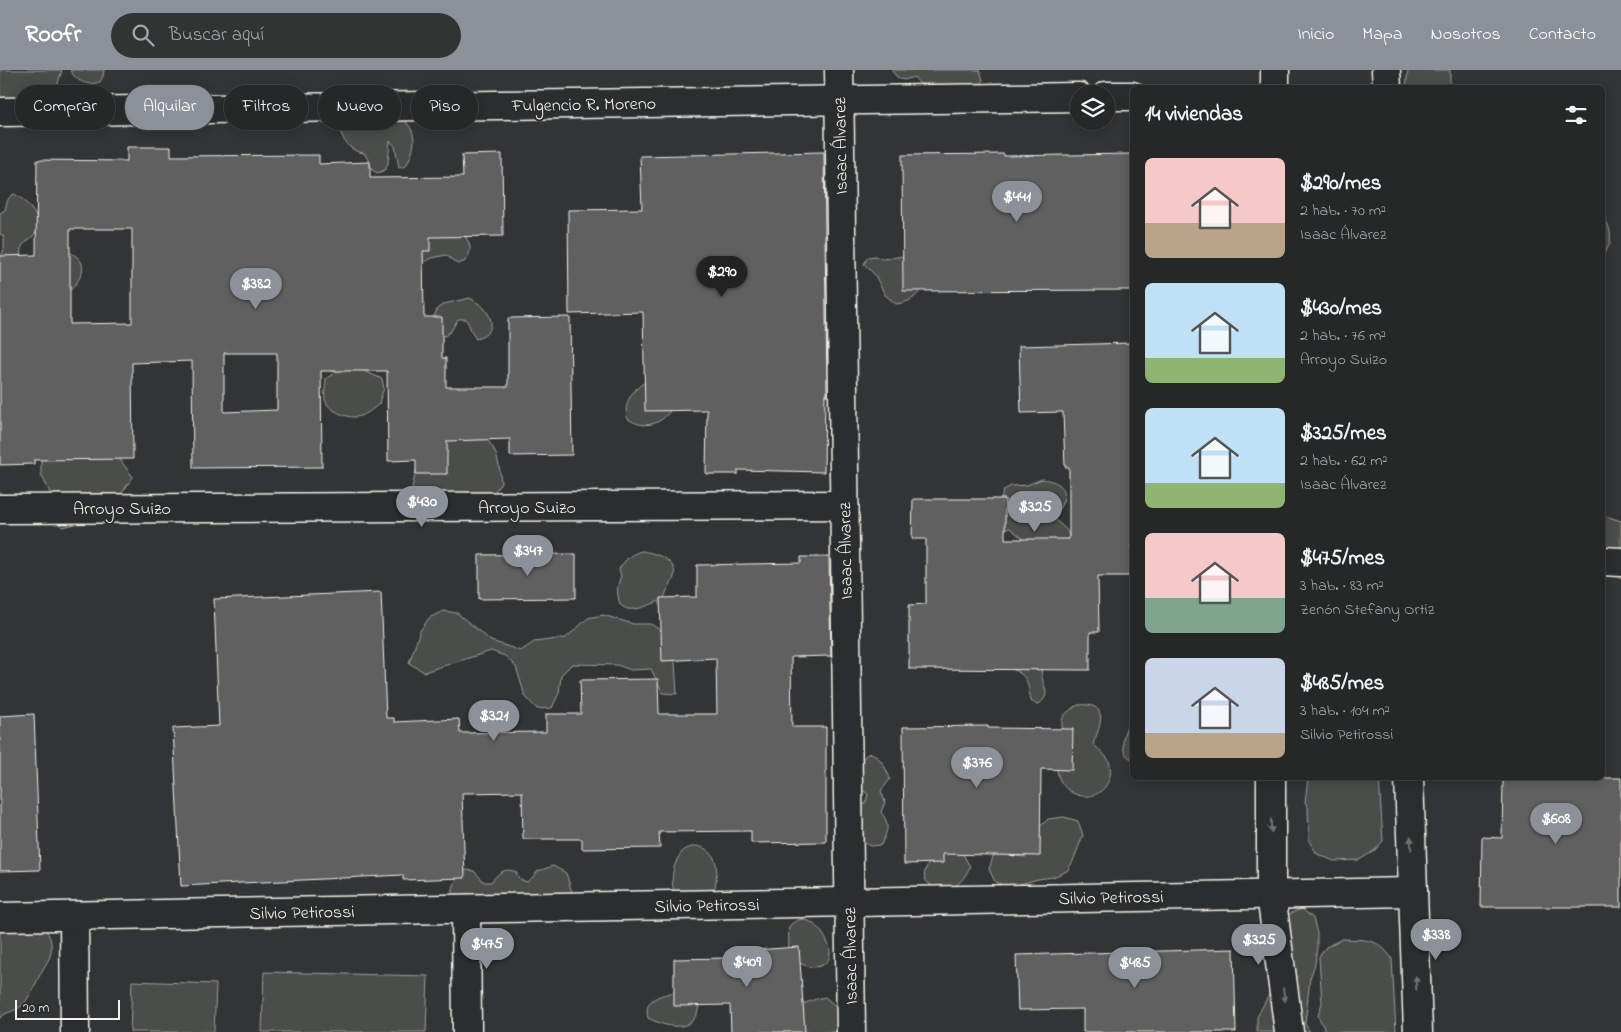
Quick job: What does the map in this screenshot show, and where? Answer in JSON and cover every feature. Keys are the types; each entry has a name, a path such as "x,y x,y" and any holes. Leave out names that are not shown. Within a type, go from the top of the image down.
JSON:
{"street":[{"name":"Isaac Álvarez","path":"839,70 851,1032"},
{"path":"1275,70 1275,85"},
{"path":"1386,70 1386,85"},
{"path":"1115,96 1130,96"},
{"name":"Fulgencio R. Moreno","path":"0,112 1070,97"},
{"name":"Arroyo Suizo","path":"0,509 844,505"},
{"path":"1605,561 1621,562"},
{"path":"1271,780 1271,894 1290,1032"},
{"path":"1409,780 1418,1032"},
{"name":"Silvio Petirossi","path":"0,917 1413,892"},
{"path":"466,909 467,1032"},
{"path":"74,916 75,1032"}],"shaded area":[{"path":"0,70 62,70 58,85 15,85 15,104 0,105"},
{"path":"70,70 104,70 100,82 86,83 76,78"},
{"path":"891,70 980,70 983,80 976,92 956,92 952,84 946,89 928,88 914,77 904,80 897,77"},
{"path":"1408,70 1450,70 1450,85 1406,85"},
{"path":"401,119 403,119 408,124 413,136 412,153 406,166 399,168 395,146 390,141 388,163 385,170 378,173 372,170 364,153 357,151 347,144 340,130 401,130"},
{"path":"14,194 30,207 41,226 23,245 21,259 0,260 4,249 4,237 0,234 0,213 5,210 9,199"},
{"path":"1605,218 1610,234 1605,252"},
{"path":"429,232 465,236 470,249 467,259 457,264 446,255 432,258 415,272 417,256 426,248"},
{"path":"67,250 76,256 82,264 80,278 69,292"},
{"path":"875,256 882,259 905,256 925,284 913,298 896,304 885,295 875,275 864,264 868,257"},
{"path":"470,298 488,313 491,326 486,334 476,339 466,319 458,319 451,331 445,336 438,334 431,322 438,308 444,304"},
{"path":"362,370 382,379 383,390 379,404 369,412 355,417 335,411 327,404 325,399 326,378 333,375 332,371"},
{"path":"648,381 672,408 658,422 646,425 633,422 627,418 626,412 628,401 634,391"},
{"path":"444,427 483,437 490,443 498,459 501,483 492,495 421,500 412,488 421,449"},
{"path":"115,453 133,477 117,500 79,523 63,527 51,517 54,501 41,474 41,458"},
{"path":"1042,479 1055,482 1064,491 1065,496 1055,519 1067,531 1068,540 1027,542 1010,528 1002,530 1000,501 1004,490 1011,486 1027,485"},
{"path":"1605,516 1621,521 1621,551 1605,552"},
{"path":"642,551 664,558 669,562 673,566 674,577 664,599 637,609 624,608 620,604 618,596 618,583 621,576 619,569 629,557"},
{"path":"443,611 457,613 491,641 521,651 534,642 566,638 588,618 603,615 633,624 651,624 664,633 667,649 675,662 677,694 663,693 651,669 631,670 617,665 572,664 561,675 559,693 552,708 537,709 525,696 516,667 505,656 491,651 424,672 409,663 420,631 429,618"},
{"path":"1007,667 1042,667 1041,673 1046,692 1043,701 1037,705 1031,701 1029,688 1023,676"},
{"path":"1078,705 1095,707 1099,711 1099,729 1093,744 1108,759 1110,768 1109,780 1103,789 1096,794 1087,796 1078,795 1063,785 1058,776 1057,766 1063,718"},
{"path":"1130,720 1130,758 1127,756 1123,747 1124,735"},
{"path":"871,753 881,761 890,779 881,791 885,802 881,812 887,825 886,832 881,845 870,846 863,842 863,823 859,811 866,802 868,794 862,790 861,763 866,755"},
{"path":"1308,780 1379,780 1383,841 1374,851 1359,860 1334,861 1317,854 1309,841 1308,807 1305,802"},
{"path":"1064,817 1078,821 1083,835 1067,871 1053,877 1009,887 995,882 989,869 994,854 1008,845 1013,856 1026,857 1037,830 1048,819"},
{"path":"697,846 711,853 716,865 717,872 713,895 675,895 672,878 676,862 684,851"},
{"path":"947,848 963,854 970,867 958,884 942,888 936,887 926,881 924,876 925,870 931,861"},
{"path":"553,866 566,873 574,899 452,903 454,884 466,870 474,871 484,882 491,882 499,874 508,870 516,872 519,879 527,882 538,871"},
{"path":"0,902 28,915 43,926 51,942 51,952 26,1001 18,1009 0,1018"},
{"path":"1302,909 1313,918 1317,933 1315,964 1310,978 1305,1024 1310,1032 1257,1032 1257,1017 1272,989 1286,915"},
{"path":"802,919 809,921 820,930 828,944 830,957 820,966 811,967 801,964 790,953 788,933 791,924"},
{"path":"1342,939 1364,940 1376,943 1392,959 1396,1032 1324,1032 1318,1016 1322,1003 1319,957 1326,947"},
{"path":"264,972 428,976 426,1032 262,1032"},
{"path":"132,981 216,984 214,1032 130,1032"},
{"path":"674,992 699,1004 693,1020 688,1024 674,1026 665,1025 648,1018 647,1012 650,1002 658,997"},
{"path":"825,997 838,1008 840,1032 779,1032 798,1008 808,1002"}],"building":[{"path":"127,147 171,147 171,156 319,155 319,164 370,162 370,178 463,177 462,155 502,154 503,236 430,237 430,251 423,251 424,317 442,317 442,358 446,358 446,387 508,387 508,318 570,317 572,455 510,456 510,439 447,441 447,474 416,474 416,460 388,461 387,371 321,371 322,467 193,468 192,361 132,363 133,459 34,460 34,464 0,465 0,256 36,255 37,160 127,161","holes":["70,229 132,229 132,323 70,324","224,353 277,353 277,410 224,412"]},
{"path":"824,152 827,395 825,395 824,472 738,470 738,474 706,474 707,410 645,411 643,312 569,314 568,210 642,209 640,156"},
{"path":"1130,154 1130,290 903,291 902,155"},
{"path":"1130,343 1130,576 1098,576 1099,632 1090,632 1090,670 909,669 909,605 926,604 926,539 912,539 913,499 1005,499 1005,539 1069,539 1069,467 1065,467 1063,412 1021,413 1019,346"},
{"path":"576,554 576,598 479,599 479,555"},
{"path":"801,557 829,557 831,656 791,657 792,727 826,727 826,842 751,843 751,831 659,832 660,848 582,849 582,839 523,839 522,792 462,793 465,878 403,880 403,875 181,886 173,728 219,726 214,599 381,592 386,718 394,718 394,722 459,719 460,733 546,732 546,714 581,714 580,680 658,679 659,714 717,714 716,658 662,661 660,598 697,597 697,565 801,563"},
{"path":"34,714 40,870 0,871 0,716"},
{"path":"988,726 988,728 1073,729 1072,770 1041,769 1040,856 943,854 943,863 904,864 903,727"},
{"path":"1605,778 1621,778 1621,907 1481,907 1482,837 1502,838 1503,780 1605,780"},
{"path":"799,947 805,1032 731,1032 730,1005 674,1006 674,959 727,958 726,952"},
{"path":"1234,949 1236,1032 1083,1032 1083,1009 1018,1010 1016,955"}]}
